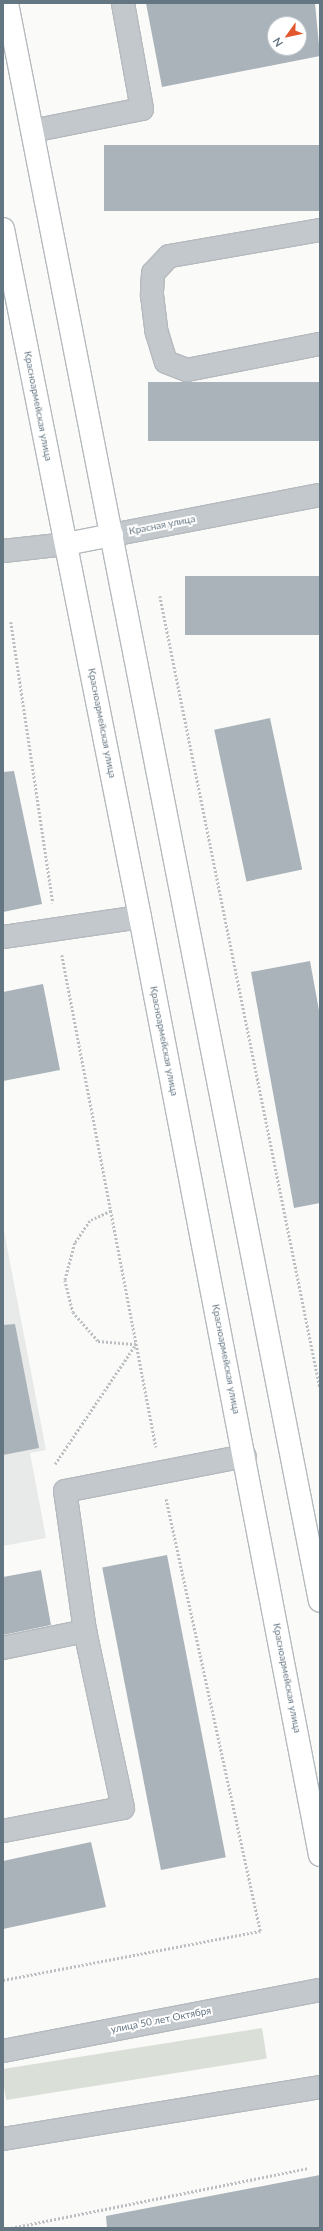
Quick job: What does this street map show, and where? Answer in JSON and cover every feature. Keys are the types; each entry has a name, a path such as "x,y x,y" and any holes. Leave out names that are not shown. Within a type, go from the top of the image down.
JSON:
{"main road":[{"path":"7,3 320,1601"},
{"name":"Красноармейская улица","path":"3,229 140,917 245,1456 320,1855"},
{"name":"Красная улица","path":"66,544 112,535"}],"street":[{"path":"32,131 142,109 123,3"},
{"path":"320,230 169,256 153,273 152,295 157,333 166,362 187,370 320,344"},
{"name":"Красная улица","path":"112,535 320,495"},
{"name":"Красная улица","path":"3,551 66,544"},
{"path":"3,937 57,931 140,917"},
{"path":"3,1831 123,1808 85,1631 65,1491 245,1456"},
{"path":"3,1648 85,1631"},
{"name":"улица 50 лет Октября","path":"3,2051 320,1990"},
{"path":"3,2139 320,2087"}],"path":[{"path":"160,596 320,1388"},
{"path":"3,1980 260,1932 161,1473 57,931 12,622"},
{"path":"111,1211 90,1221 75,1243 65,1280 73,1312 98,1341 136,1344"},
{"path":"55,1464 136,1344"},
{"path":"11,2228 308,2168"}],"shaded area":[{"path":"3,1226 46,1450 30,1453 46,1538 3,1546"},
{"path":"262,2028 267,2059 6,2100 3,2069"}],"building":[{"path":"146,3 315,3 320,56 162,87"},
{"path":"104,145 320,145 320,211 104,211"},
{"path":"148,382 320,382 320,441 148,441"},
{"path":"185,576 320,576 320,635 185,635"},
{"path":"270,718 302,870 246,881 214,730"},
{"path":"14,771 42,904 3,912 3,772"},
{"path":"310,961 320,1016 320,1203 294,1208 251,972"},
{"path":"43,984 60,1070 3,1081 3,992"},
{"path":"15,1324 39,1448 3,1455 3,1325"},
{"path":"167,1555 226,1857 161,1870 102,1568"},
{"path":"41,1570 51,1625 3,1635 3,1577"},
{"path":"91,1842 106,1907 3,1929 3,1861"},
{"path":"320,2175 320,2228 107,2228 106,2216"}]}
